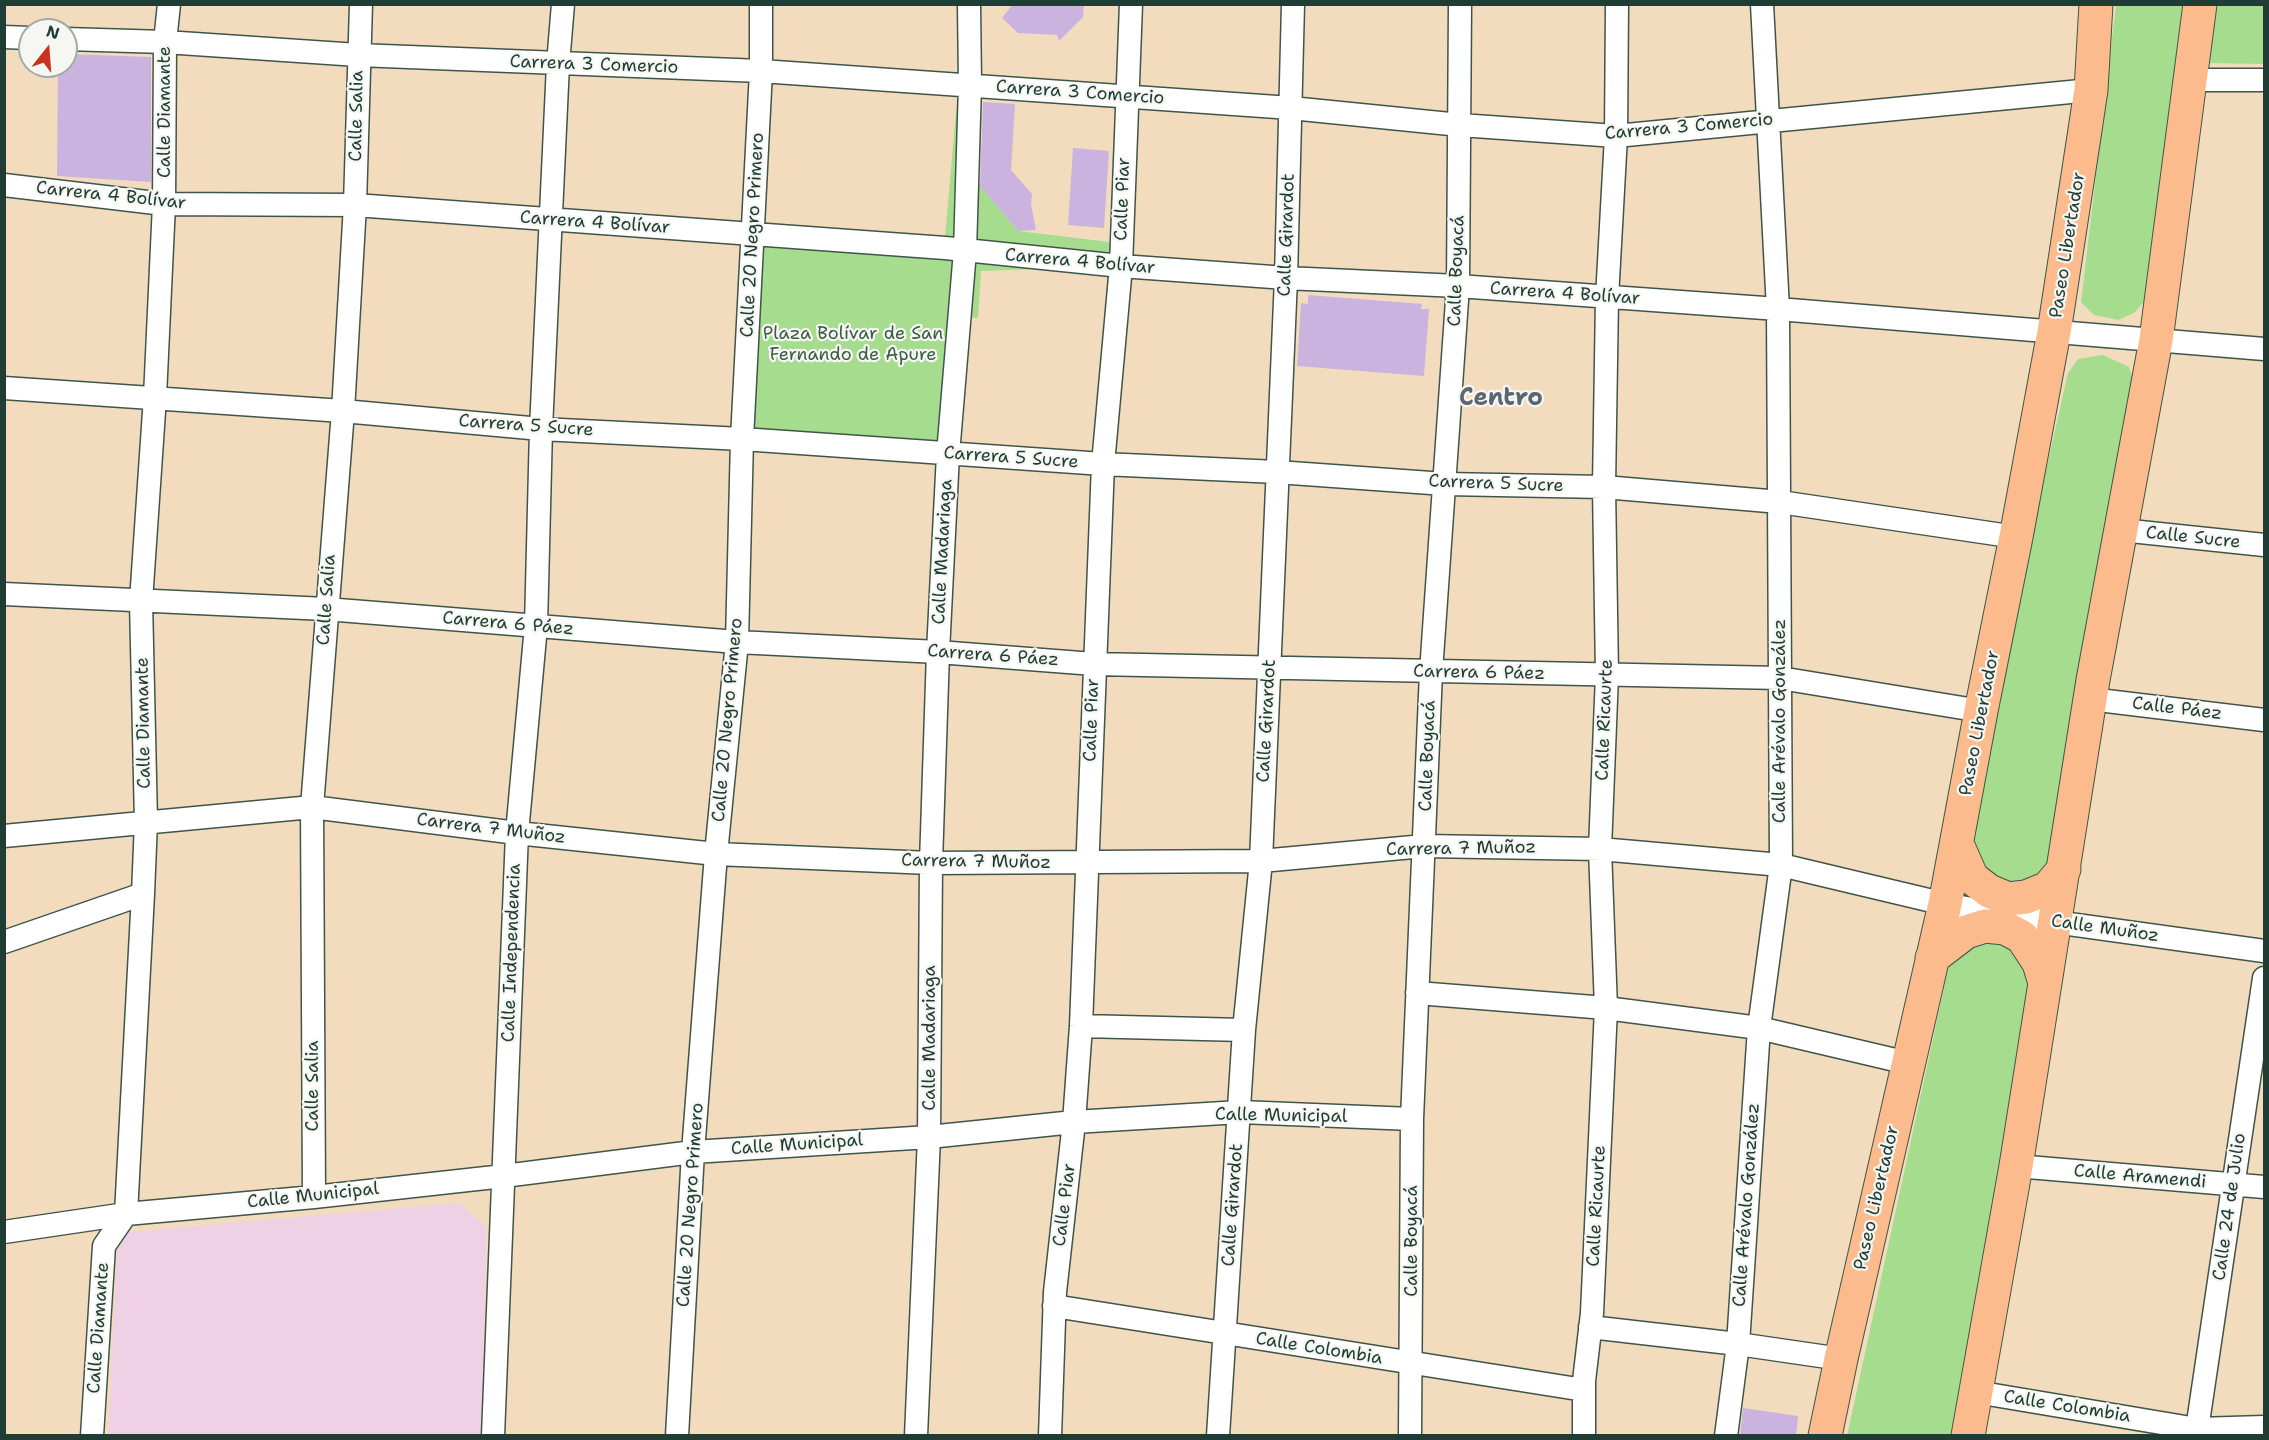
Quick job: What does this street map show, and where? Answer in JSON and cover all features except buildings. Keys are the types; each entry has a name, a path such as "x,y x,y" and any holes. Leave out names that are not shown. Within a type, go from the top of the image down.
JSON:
{"highway":[{"name":"Paseo Libertador","path":"1825,1436 1945,904 2016,537 2054,332 2091,90 2096,4"},
{"path":"1968,1436 2016,1166 2090,699 2156,340 2200,4"},
{"path":"1957,844 1972,878 1989,891 2008,899 2026,897 2048,888 2064,869"},
{"path":"1932,958 1966,932 1986,926 2005,928 2022,937 2039,963 2045,983"}],"street":[{"name":"Calle Diamante","path":"92,1436 104,1246 126,1214 146,822 141,601 165,204 165,42 169,4"},
{"name":"Calle Salia","path":"314,1197 312,807 343,411 356,205 361,4"},
{"name":"Calle Independencia","path":"493,1436 517,833 536,626 541,429 558,64 563,4"},
{"name":"Calle 20 Negro Primero","path":"677,1436 693,1152 716,854 737,642 742,439 761,71 761,4"},
{"name":"Calle Madariaga","path":"916,1436 929,1137 931,863 938,652 948,454 965,251 970,85 969,4"},
{"name":"Calle Piar","path":"1050,1436 1054,1306 1074,1122 1081,1026 1102,464 1121,266 1131,4"},
{"name":"Calle Girardot","path":"1218,1436 1244,1030 1261,861 1286,278 1293,4"},
{"name":"Calle Boyacá","path":"1410,1436 1412,1119 1431,672 1458,286 1460,4"},
{"name":"Calle Ricaurte","path":"1584,1436 1584,1390 1590,1328 1606,1008 1600,849 1607,675 1605,487 1607,298 1616,136 1617,4"},
{"name":"Calle Arévalo González","path":"1726,1436 1738,1344 1759,1028 1781,865 1778,309 1762,4"},
{"name":"Carrera 3 Comercio","path":"78,39 165,42 558,64 761,71 1291,108 1460,125 1616,136 2091,90"},
{"path":"2189,80 2265,80"},
{"name":"Carrera 4 Bolívar","path":"4,185 165,204 356,205 965,251 1121,266 1286,278 1458,286 1778,309 2265,349"},
{"name":"Carrera 5 Sucre","path":"4,388 343,411 541,429 742,439 1102,464 1277,472 1445,484 1605,487 1780,502 2016,537"},
{"name":"Calle Sucre","path":"2121,530 2265,545"},
{"name":"Carrera 6 Páez","path":"4,594 326,609 737,642 938,652 1094,664 1780,678 1981,711"},
{"name":"Calle Páez","path":"2090,699 2265,720"},
{"name":"Carrera 7 Muñoz","path":"4,836 312,807 517,833 716,854 931,863 1261,861 1424,846 1600,849 1781,865 1945,904"},
{"path":"4,942 143,894"},
{"name":"Calle Muñoz","path":"1945,904 2055,923 2265,951"},
{"name":"Calle 24 de Julio","path":"2196,1432 2265,978"},
{"path":"1417,993 1606,1008 1759,1028 1908,1063"},
{"path":"1081,1026 1244,1030"},
{"name":"Calle Municipal","path":"4,1232 126,1214 314,1197 693,1152 929,1137 1074,1122 1239,1112 1412,1119"},
{"name":"Calle Aramendi","path":"2016,1166 2265,1187"},
{"name":"Calle Colombia","path":"1054,1306 1584,1390"},
{"path":"1590,1328 1738,1344 1841,1359"},
{"name":"Calle Colombia","path":"1976,1392 2196,1432 2265,1427"}],"shaded area":[{"path":"460,1203 486,1228 482,1435 108,1436 117,1251 128,1232"}],"green space":[{"path":"2116,5 2183,5 2147,298 2134,313 2118,320 2094,315 2081,302"},
{"path":"2215,5 2264,5 2264,64 2204,63"},
{"name":"Plaza Bolívar de San Fernando de Apure","path":"958,90 973,177 1018,231 1109,242 1121,266 981,271 978,318 961,317 948,454 742,439 753,235 944,248"},
{"path":"2103,355 2129,367 2136,388 2053,873 2042,885 1990,887 1969,840 2040,497 2068,373 2078,359"},
{"path":"1994,933 2029,967 2029,994 1954,1435 1847,1436 1952,951"}],"district":[{"name":"Centro","path":"1501,399"}]}
